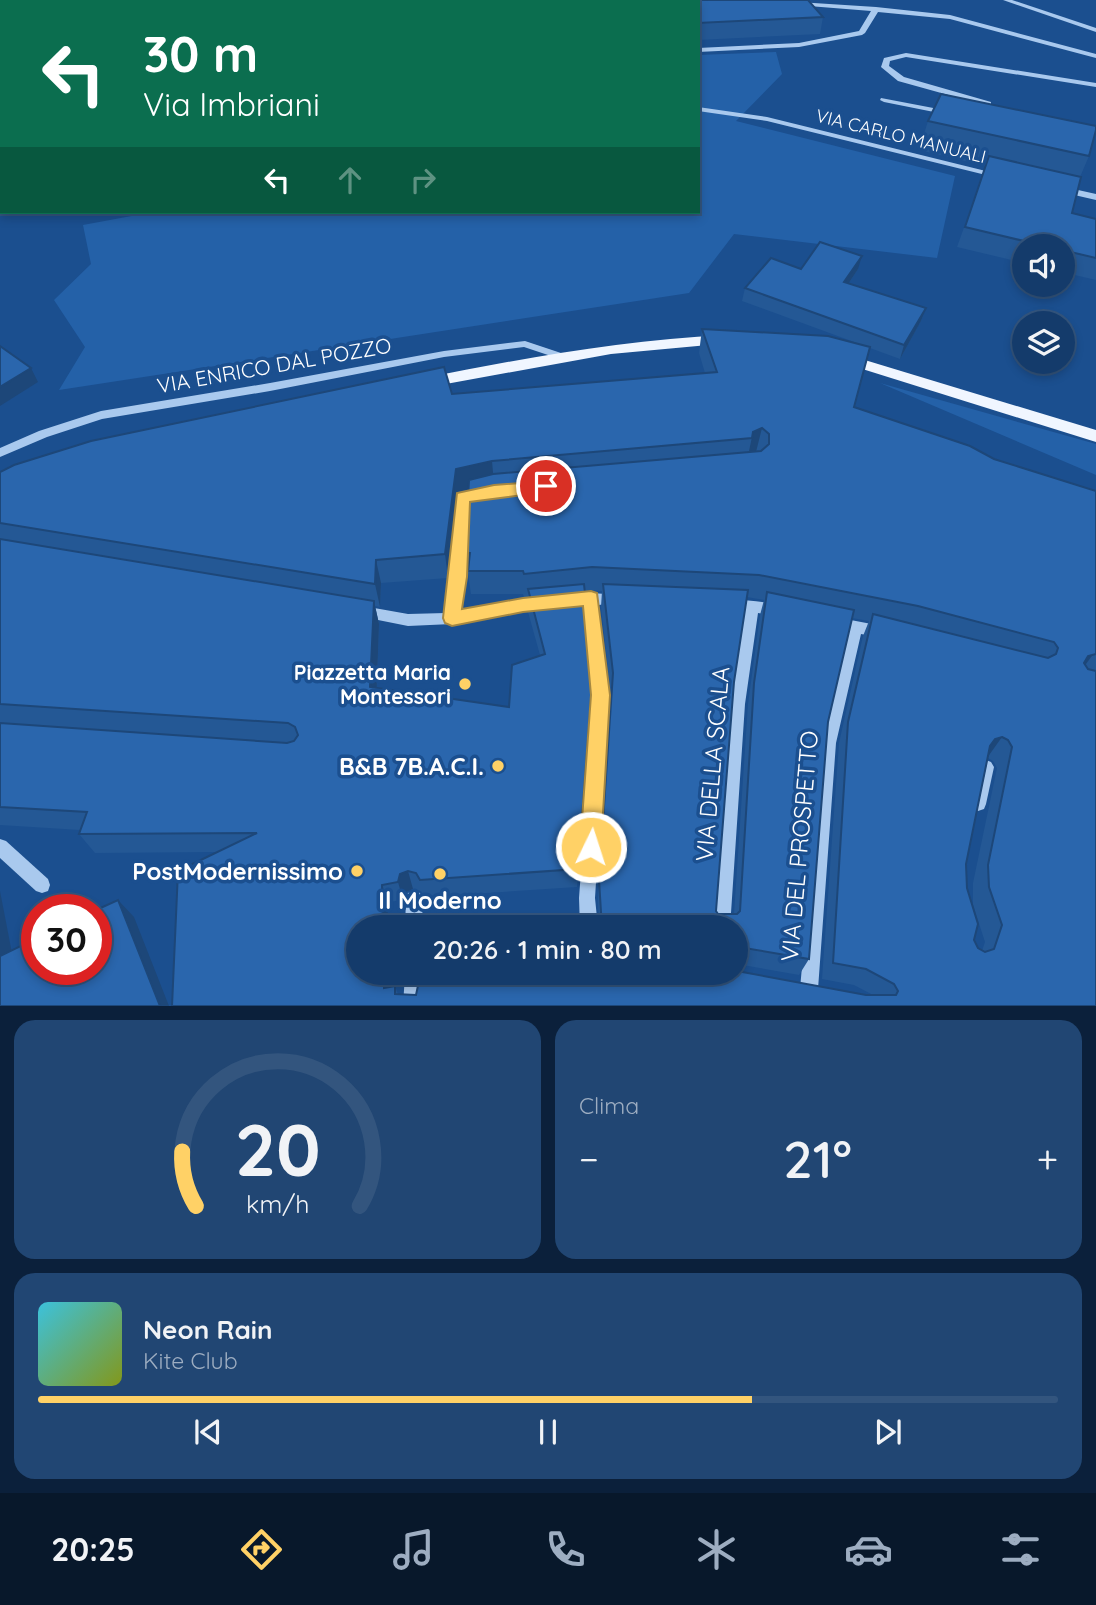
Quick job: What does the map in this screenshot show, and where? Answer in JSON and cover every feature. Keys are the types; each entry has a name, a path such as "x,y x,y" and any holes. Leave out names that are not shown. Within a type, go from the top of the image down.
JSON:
{"main road":[{"path":"410,385 560,356 681,341 743,341"},
{"path":"834,356 874,365 1096,436"}],"street":[{"path":"1006,0 1096,30"},
{"path":"789,4 950,17 1096,56"},
{"path":"700,50 799,45 862,33 876,9"},
{"path":"991,105 901,79 885,67 887,60 906,55 1096,85"},
{"path":"884,100 961,115"},
{"name":"VIA CARLO MANUALI","path":"700,109 767,119 1008,178"},
{"path":"1046,186 1096,197"},
{"name":"VIA ENRICO DAL POZZO","path":"0,453 101,415 444,354 526,344 560,356"},
{"path":"452,618 458,577 463,498 494,491"},
{"path":"588,915 587,898 601,695 591,598"},
{"path":"353,611 408,620 452,618 523,605 591,598 631,600"},
{"path":"711,603 751,605 791,613"},
{"name":"VIA DELLA SCALA","path":"723,915 737,705 751,605"},
{"path":"817,619 894,635"},
{"name":"VIA DEL PROSPETTO","path":"831,992 803,988 828,743 856,627"},
{"path":"975,818 986,767"},
{"path":"0,847 42,885"},
{"path":"414,899 414,915"},
{"path":"412,1006 414,985"}],"shaded area":[{"path":"776,52 782,74 736,121 955,176 937,258 734,234 689,293 59,390 85,347 54,300 91,264 83,225 142,214 700,214 700,55"},
{"path":"880,383 1096,444 1096,475"}],"building":[{"path":"700,0 808,0 823,17 700,23"},
{"path":"941,94 1096,126 1089,156 928,121"},
{"path":"989,156 1081,177 1072,213 1096,219 1096,258 1075,253 1075,234 1012,234 1012,238 965,227"},
{"path":"820,242 862,256 844,282 926,308 904,345 745,288 771,258 801,269"},
{"path":"702,329 828,336 870,347 854,407 970,446 994,459 1096,491 1096,654 1088,656 1084,663 1088,669 1096,671 1096,1006 172,1006 178,871 257,833 79,834 87,812 0,807 0,723 287,743 294,741 298,735 295,727 288,723 0,704 0,539 374,601 370,687 509,707 512,665 545,654 528,589 584,584 593,673 578,869 420,880 416,873 408,871 400,874 398,882 382,885 383,915 346,915 346,985 384,985 384,988 395,986 395,994 416,995 418,985 748,985 748,973 866,995 896,995 898,991 894,984 866,969 833,963 848,722 873,614 1048,658 1056,654 1058,648 1054,642 918,606 759,575 592,567 524,574 523,571 468,571 470,553 465,553 469,480 493,474 761,451 769,444 769,434 762,428 753,432 752,438 492,461 456,469 445,554 376,560 375,584 0,523 0,472 14,465 91,441 444,367 452,394 717,372","holes":["1002,737 1008,740 1012,747 988,865 989,887 1002,925 994,949 985,952 978,948 974,940 978,924 967,888 966,864 990,746 995,739"]},
{"path":"0,346 31,368 0,387"},
{"path":"603,584 748,590 734,682 716,911 718,914 737,914 740,911 754,683 767,592 854,610 828,722 809,959 748,949 748,915 601,915 599,880 613,673"},
{"path":"118,900 160,1006 0,1006 0,956 21,946 21,985 112,985 112,903"}],"place":[{"name":"Piazzetta Maria Montessori","path":"465,684"},
{"name":"B&B 7B.A.C.I.","path":"498,766"},
{"name":"PostModernissimo","path":"357,871"},
{"name":"Il Moderno","path":"440,874"}],"route":[{"path":"546,486 494,491 463,498 458,577 452,618 523,605 591,598 601,695 591,847"}]}
